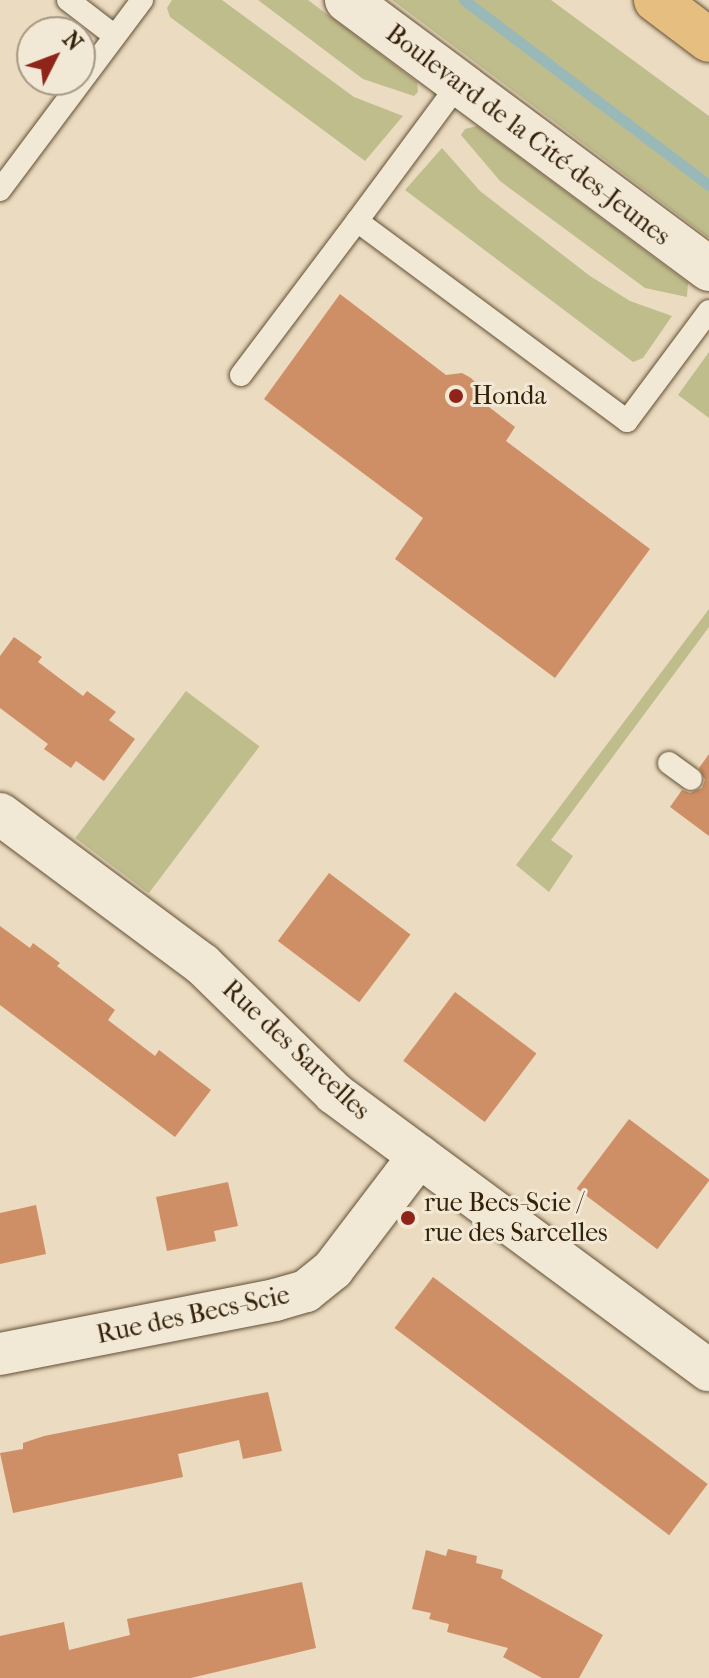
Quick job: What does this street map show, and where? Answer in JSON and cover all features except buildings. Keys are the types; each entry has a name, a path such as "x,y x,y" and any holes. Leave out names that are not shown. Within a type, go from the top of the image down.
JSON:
{"highway":[{"path":"656,0 709,40"}],"street":[{"name":"Boulevard de la Cité-des-Jeunes","path":"347,0 709,269"},
{"name":"Rue des Sarcelles","path":"0,814 202,964 334,1093 709,1370"},
{"name":"Rue des Becs-Scie","path":"0,1354 275,1300 306,1291 333,1269 419,1156"}],"lane":[{"path":"68,0 115,36"},
{"path":"0,190 142,0"},
{"path":"241,375 460,82"},
{"path":"357,221 627,421 709,311"},
{"path":"669,763 691,779"}],"shaded area":[{"path":"172,0 222,0 354,97 403,116 365,161 170,17 167,8"},
{"path":"258,0 308,0 417,82 418,92 414,96 363,79"},
{"path":"392,0 551,0 709,116 709,238"},
{"path":"477,126 688,283 687,297 645,288 500,181 461,135 465,129"},
{"path":"442,148 480,191 590,276 630,301 672,316 643,358 633,362 405,190"},
{"path":"709,352 709,418 678,395"},
{"path":"709,609 709,627 551,840 573,856 549,892 516,865"},
{"path":"186,691 259,746 149,893 75,838"}],"waterway":[{"path":"464,0 709,185"}],"place":[{"name":"Honda","path":"456,396"},
{"name":"rue Becs-Scie / rue des Sarcelles","path":"408,1218"}]}
